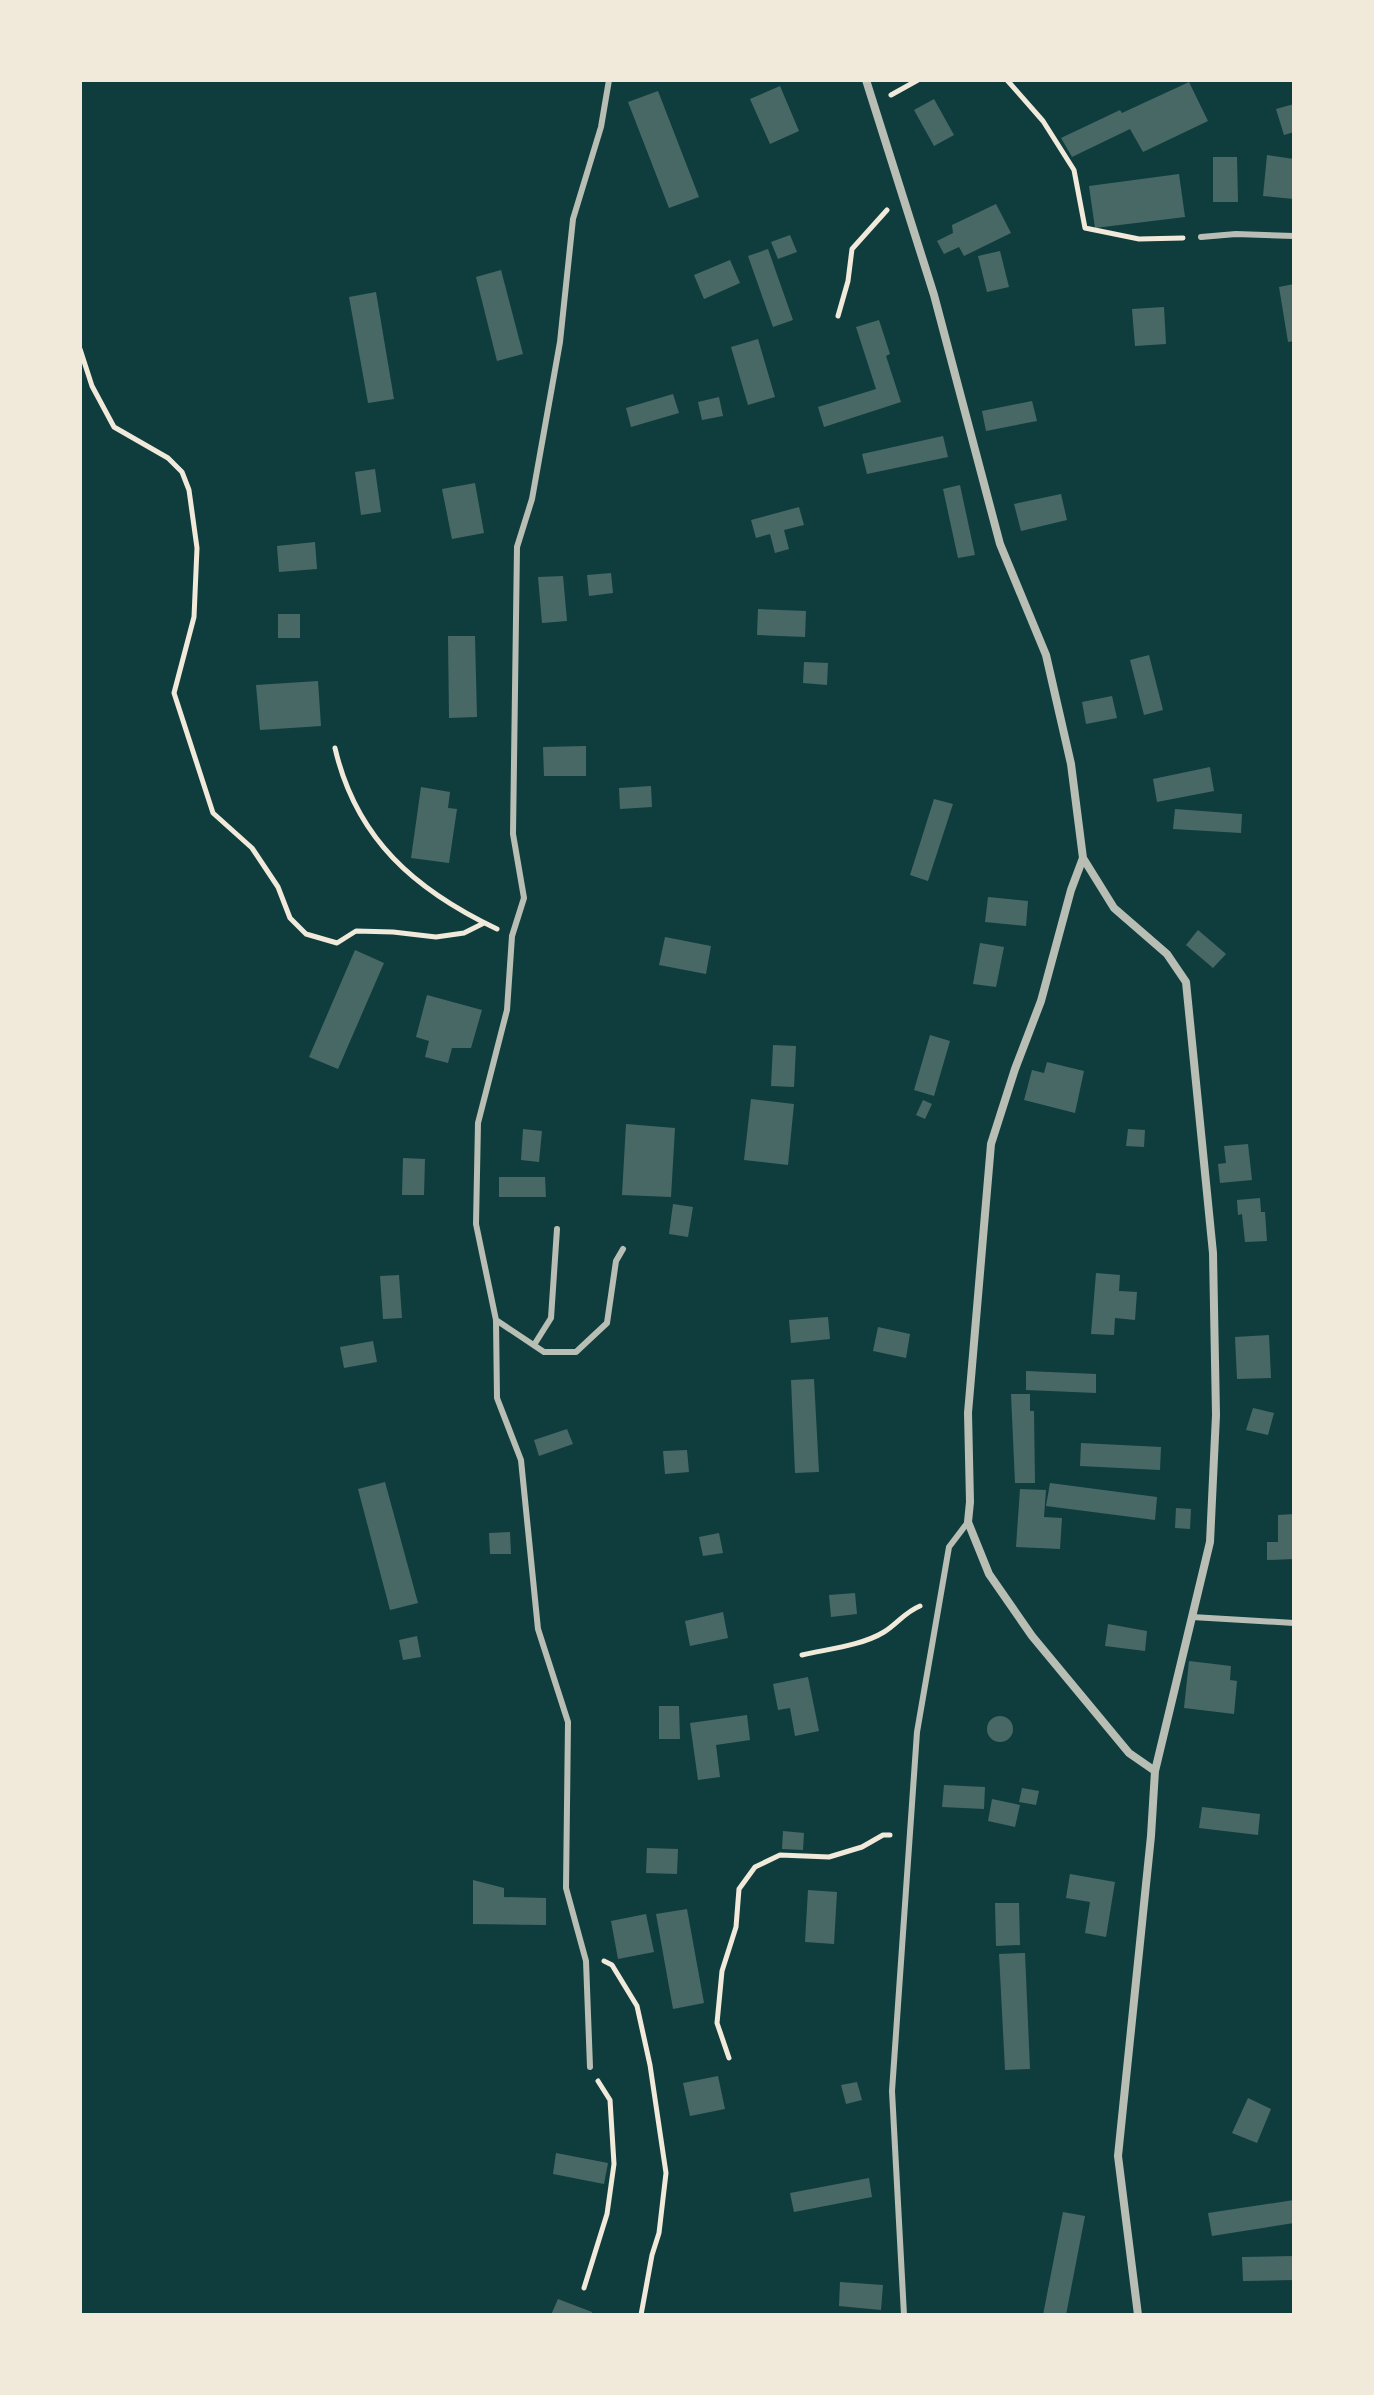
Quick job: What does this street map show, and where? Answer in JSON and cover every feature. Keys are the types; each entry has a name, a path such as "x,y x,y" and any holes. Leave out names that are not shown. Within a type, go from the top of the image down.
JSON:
{"street":[{"path":"866,80 934,295 1000,544 1046,655 1071,764 1083,858 1114,908 1167,954 1186,982 1213,1253 1216,1415 1210,1542 1155,1771 1118,2156 1138,2315"},
{"path":"1083,858 1071,890 1041,1001 991,1144 968,1413 968,1522 989,1574 1032,1636 1129,1753 1155,1771"}],"lane":[{"path":"590,2067 584,1953 566,1888 568,1722 538,1629 521,1460 497,1398 496,1320 476,1224 478,1123 507,1010 512,936 524,898 513,834 517,547 532,499 560,342 573,219 601,127 609,80"},
{"path":"1201,237 1236,234 1294,236"},
{"path":"534,1345 551,1318 557,1229"},
{"path":"496,1320 544,1352 576,1352 607,1323 616,1261 623,1249"},
{"path":"904,2315 892,2091 917,1732 949,1547 968,1522"},
{"path":"1192,1617 1294,1623"}],"path":[{"path":"876,104 918,80"},
{"path":"1007,80 1043,121 1074,170 1085,228 1139,239 1201,237"},
{"path":"838,316 848,281 852,249 879,216 904,198"},
{"path":"80,349 92,386 114,427 168,458 182,472 189,490 197,548 194,617 174,693 213,813 252,848 278,887 290,918 306,934 337,943 356,931 436,937 464,933 484,923"},
{"path":"335,748 341,776 355,808 411,877 445,903 512,936"},
{"path":"802,1655 884,1632 908,1611 940,1597"},
{"path":"729,2058 717,2023 722,1971 736,1927 739,1889 755,1867 780,1855 829,1857 862,1847 883,1835 911,1835"},
{"path":"584,1953 612,1965 637,2006 658,2116 666,2173 659,2233 641,2315"},
{"path":"584,2288 607,2214 614,2164 610,2100 590,2067"}],"building":[{"path":"1189,82 1208,121 1143,152 1130,129 1072,157 1061,138 1120,110 1122,113"},
{"path":"780,86 799,131 770,144 750,99"},
{"path":"658,91 699,197 669,208 628,102"},
{"path":"934,99 954,135 934,146 914,110"},
{"path":"1294,104 1294,132 1284,135 1276,109"},
{"path":"1267,155 1294,159 1294,199 1263,196"},
{"path":"1213,157 1237,157 1238,202 1213,202"},
{"path":"1179,174 1185,217 1095,228 1089,186"},
{"path":"996,204 1011,233 964,256 959,247 944,254 937,241 953,233 952,225"},
{"path":"790,235 797,252 778,259 771,242"},
{"path":"768,249 793,320 773,327 748,256"},
{"path":"1000,251 1009,287 987,292 978,256"},
{"path":"730,260 740,283 704,299 694,275"},
{"path":"501,270 523,354 497,361 476,277"},
{"path":"1294,284 1294,341 1288,342 1279,287"},
{"path":"376,292 394,399 368,403 349,297"},
{"path":"1164,307 1166,344 1135,346 1132,309"},
{"path":"879,320 890,354 886,356 901,402 824,427 818,407 876,389 856,327"},
{"path":"758,339 775,397 748,405 731,347"},
{"path":"673,394 679,413 631,427 626,408"},
{"path":"719,397 723,416 702,420 698,402"},
{"path":"1032,401 1037,421 986,431 982,411"},
{"path":"943,436 948,457 867,474 862,454"},
{"path":"375,469 381,512 361,515 355,472"},
{"path":"475,483 484,533 452,539 442,489"},
{"path":"960,485 975,555 958,558 943,489"},
{"path":"1061,494 1067,520 1021,531 1014,504"},
{"path":"799,507 804,525 784,530 789,549 775,553 770,534 756,538 751,520"},
{"path":"315,542 317,569 279,572 277,546"},
{"path":"611,573 613,593 589,596 587,575"},
{"path":"563,576 567,621 542,623 538,577"},
{"path":"758,609 806,611 805,637 757,635"},
{"path":"278,614 300,614 300,638 278,638"},
{"path":"448,636 475,636 477,717 449,718"},
{"path":"1149,655 1163,710 1144,715 1130,660"},
{"path":"804,662 828,663 827,685 803,683"},
{"path":"318,681 321,726 260,730 256,685"},
{"path":"1112,696 1117,718 1086,724 1082,702"},
{"path":"586,746 586,776 544,776 543,747"},
{"path":"1210,767 1214,791 1157,802 1153,779"},
{"path":"651,786 652,807 620,809 619,788"},
{"path":"421,787 450,792 448,808 457,809 449,863 411,858"},
{"path":"934,799 953,804 928,881 910,875"},
{"path":"1175,809 1242,814 1241,833 1173,829"},
{"path":"988,897 1028,901 1026,926 985,922"},
{"path":"1198,930 1226,954 1213,968 1186,945"},
{"path":"665,937 711,946 706,974 659,965"},
{"path":"980,943 1004,947 996,987 973,984"},
{"path":"355,950 384,963 338,1069 309,1057"},
{"path":"427,995 482,1010 471,1048 452,1048 448,1063 425,1057 429,1041 416,1037"},
{"path":"930,1035 950,1041 934,1096 914,1090"},
{"path":"773,1045 796,1046 794,1087 771,1086"},
{"path":"1047,1062 1084,1071 1075,1113 1024,1100 1032,1070 1044,1073"},
{"path":"751,1099 794,1104 788,1165 744,1160"},
{"path":"923,1100 932,1104 925,1119 916,1115"},
{"path":"626,1124 675,1128 671,1197 622,1195"},
{"path":"523,1129 542,1131 539,1162 521,1160"},
{"path":"1128,1129 1145,1130 1144,1147 1126,1146"},
{"path":"1248,1144 1252,1180 1220,1183 1218,1164 1226,1163 1224,1146"},
{"path":"403,1158 425,1159 424,1195 402,1195"},
{"path":"499,1177 545,1177 546,1197 499,1197"},
{"path":"1260,1198 1261,1212 1265,1212 1267,1241 1245,1242 1237,1200"},
{"path":"673,1204 693,1207 688,1237 669,1234"},
{"path":"1096,1273 1120,1275 1119,1291 1137,1292 1135,1320 1115,1318 1114,1335 1091,1334"},
{"path":"399,1275 402,1318 383,1319 380,1276"},
{"path":"828,1317 830,1339 791,1343 789,1320"},
{"path":"878,1327 910,1334 906,1358 873,1351"},
{"path":"1269,1335 1271,1378 1237,1379 1235,1337"},
{"path":"373,1341 377,1362 344,1368 340,1347"},
{"path":"1026,1371 1096,1374 1096,1393 1026,1390"},
{"path":"814,1379 819,1472 795,1473 791,1380"},
{"path":"1011,1394 1030,1394 1030,1411 1034,1411 1035,1483 1015,1483"},
{"path":"1253,1408 1274,1413 1268,1435 1246,1430"},
{"path":"567,1429 573,1444 539,1456 534,1440"},
{"path":"1081,1443 1161,1447 1160,1470 1080,1466"},
{"path":"687,1450 689,1472 665,1474 663,1451"},
{"path":"385,1482 418,1603 390,1610 358,1489"},
{"path":"1050,1483 1157,1497 1155,1520 1046,1506"},
{"path":"1020,1489 1046,1490 1044,1517 1062,1518 1060,1549 1016,1547"},
{"path":"1176,1508 1191,1509 1190,1529 1175,1528"},
{"path":"1294,1514 1294,1559 1267,1560 1267,1542 1278,1542 1278,1515"},
{"path":"510,1532 511,1554 490,1554 489,1533"},
{"path":"719,1533 723,1553 703,1556 699,1537"},
{"path":"855,1593 857,1614 831,1617 829,1595"},
{"path":"723,1612 728,1638 690,1646 685,1621"},
{"path":"1108,1624 1147,1631 1145,1651 1105,1646"},
{"path":"417,1636 421,1657 403,1660 399,1640"},
{"path":"1189,1661 1231,1666 1230,1680 1237,1681 1234,1714 1184,1708"},
{"path":"808,1677 819,1731 795,1736 790,1708 778,1710 773,1684"},
{"path":"659,1706 679,1706 680,1739 659,1739"},
{"path":"747,1715 750,1740 716,1745 720,1777 698,1780 690,1723"},
{"path":"1000,1716 1010,1719 1013,1729 1010,1739 1000,1742 990,1739 987,1729 990,1719"},
{"path":"944,1785 985,1787 984,1809 942,1807"},
{"path":"1022,1788 1039,1791 1036,1805 1019,1802"},
{"path":"992,1799 1020,1805 1015,1827 988,1821"},
{"path":"1202,1807 1260,1814 1258,1835 1199,1828"},
{"path":"783,1831 804,1833 803,1850 782,1849"},
{"path":"647,1848 678,1849 677,1874 646,1873"},
{"path":"1070,1874 1115,1882 1106,1937 1085,1933 1090,1902 1066,1898"},
{"path":"473,1880 504,1888 504,1897 546,1898 546,1925 473,1924"},
{"path":"808,1890 837,1892 834,1944 805,1942"},
{"path":"995,1903 1019,1903 1020,1945 996,1946"},
{"path":"687,1909 704,2003 673,2009 656,1914"},
{"path":"646,1914 654,1952 618,1959 611,1921"},
{"path":"1025,1953 1030,2069 1005,2070 999,1954"},
{"path":"718,2076 725,2109 690,2116 683,2083"},
{"path":"857,2082 862,2100 846,2104 841,2085"},
{"path":"1248,2098 1271,2109 1257,2143 1232,2133"},
{"path":"556,2153 608,2163 604,2184 553,2174"},
{"path":"869,2178 872,2197 794,2212 790,2193"},
{"path":"1294,2200 1294,2223 1212,2236 1208,2213"},
{"path":"1063,2212 1085,2216 1066,2315 1043,2315"},
{"path":"1294,2256 1294,2280 1243,2281 1242,2257"},
{"path":"840,2282 883,2285 881,2310 839,2306"},
{"path":"558,2299 592,2312 591,2315 551,2315"}]}
